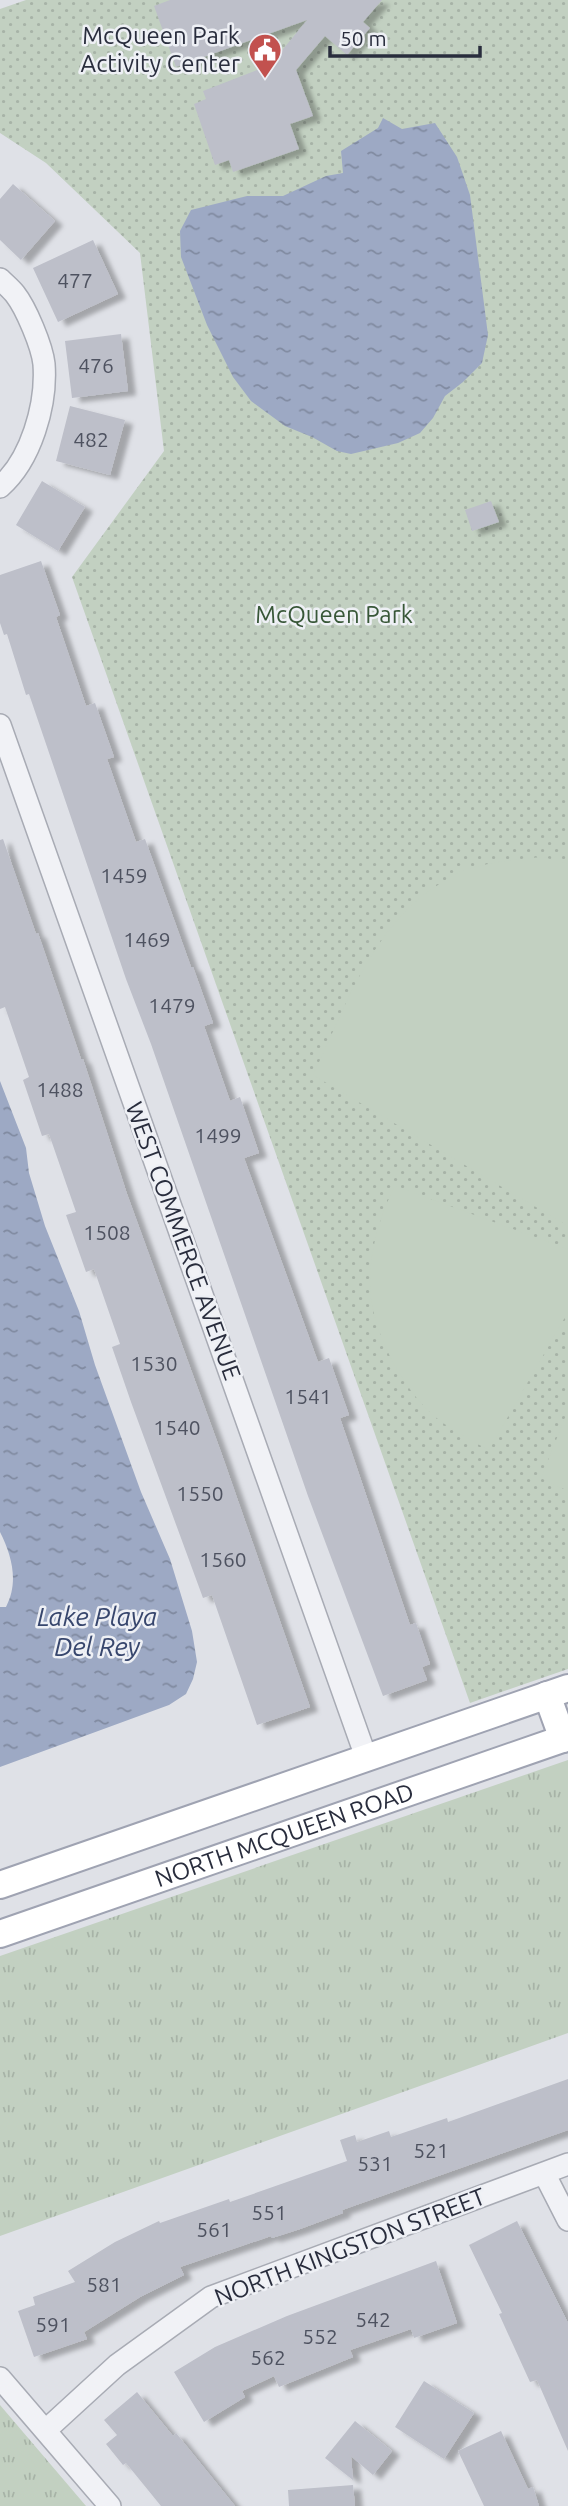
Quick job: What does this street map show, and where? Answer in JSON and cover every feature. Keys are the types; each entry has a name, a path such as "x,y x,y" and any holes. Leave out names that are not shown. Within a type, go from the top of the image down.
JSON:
{"main road":[{"path":"558,1692 565,1738"},
{"name":"NORTH MCQUEEN ROAD","path":"0,1885 366,1756 558,1692"},
{"name":"NORTH MCQUEEN ROAD","path":"0,1934 565,1738"}],"street":[{"path":"0,279 16,295 44,362 42,401 30,441 14,475 0,487"},
{"name":"WEST COMMERCE AVENUE","path":"0,725 366,1756"},
{"name":"NORTH KINGSTON STREET","path":"46,2430 117,2365 211,2297 568,2164"},
{"path":"544,2173 568,2220"},
{"path":"0,2378 110,2506"}],"green space":[{"name":"McQueen Park","path":"26,0 568,0 568,1669 470,1703 72,577 164,451 140,253 46,163 0,133 0,9"},
{"path":"543,857 568,864 568,1226 313,1075 364,968 379,944 417,900 464,870 503,861"},
{"path":"395,1186 568,1249 568,1312 489,1450 447,1426 423,1405 403,1380 381,1335 370,1290 371,1260 378,1229"},
{"path":"568,1410 568,1491 541,1478"},
{"path":"568,1760 568,2033 0,2236 0,1956"},
{"path":"0,2405 86,2506 0,2506"}],"water":[{"path":"383,118 402,129 435,123 457,157 470,195 488,335 482,363 445,396 433,418 420,433 398,443 351,454 337,451 285,426 251,401 233,377 207,325 181,257 180,231 191,210 247,196 283,196 326,176 343,173 341,151 378,128"},
{"name":"Lake Playa Del Rey","path":"0,1081 26,1148 29,1173 45,1226 79,1311 95,1365 141,1492 170,1559 192,1631 197,1662 186,1694 169,1705 0,1767 0,1607 6,1607 13,1579 11,1560 0,1532"}],"building":[{"name":"McQueen Park Activity Center","path":"170,0 382,0 363,22 370,28 347,55 325,36 296,70 313,116 290,124 299,149 233,172 229,160 215,165 194,104 206,99 203,91 270,65 307,20 176,67 154,6"},
{"path":"13,184 55,221 21,260 0,240 0,199"},
{"path":"93,240 118,294 58,322 33,268"},
{"path":"121,334 128,391 72,398 65,341"},
{"path":"70,406 125,420 110,475 56,461"},
{"path":"42,481 85,507 58,551 16,525"},
{"path":"491,501 499,522 472,531 465,510"},
{"path":"41,561 60,615 56,617 86,706 95,703 114,757 107,759 136,842 145,839 213,1023 204,1026 230,1101 240,1097 259,1153 244,1158 318,1362 329,1358 349,1415 340,1418 410,1625 416,1623 430,1664 422,1667 427,1680 383,1696 308,1496 29,694 26,695 7,634 4,635 0,623 0,575"},
{"path":"3,839 310,1707 257,1725 212,1595 203,1598 131,1402 112,1347 120,1344 94,1269 86,1272 66,1215 76,1212 49,1134 42,1136 23,1080 29,1077 5,1007 0,1009 0,840"},
{"path":"568,2079 568,2130 342,2210 343,2213 300,2229 180,2267 184,2275 140,2297 84,2332 87,2339 34,2357 18,2311 35,2305 33,2297 75,2282 68,2271 115,2242 159,2221 160,2223 229,2199 230,2202 347,2161 340,2140 355,2135 357,2142 389,2131 391,2137 447,2118 448,2122"},
{"path":"517,2221 568,2323 568,2451 537,2380 530,2382 499,2314 502,2313 469,2245"},
{"path":"436,2261 457,2323 414,2338 411,2329 350,2350 353,2357 279,2387 274,2376 242,2391 245,2397 204,2422 174,2372 215,2347 287,2316"},
{"path":"424,2381 474,2413 444,2459 395,2427"},
{"path":"137,2392 173,2436 176,2433 235,2506 161,2506 126,2463 123,2465 106,2444 117,2435 104,2420"},
{"path":"355,2421 392,2451 373,2475 351,2456 353,2480 325,2458"},
{"path":"501,2431 528,2489 533,2487 539,2506 484,2506 458,2451"},
{"path":"353,2485 355,2506 289,2506 288,2490"}],"place":[{"name":"McQueen Park Activity Center","path":"265,80"}]}
